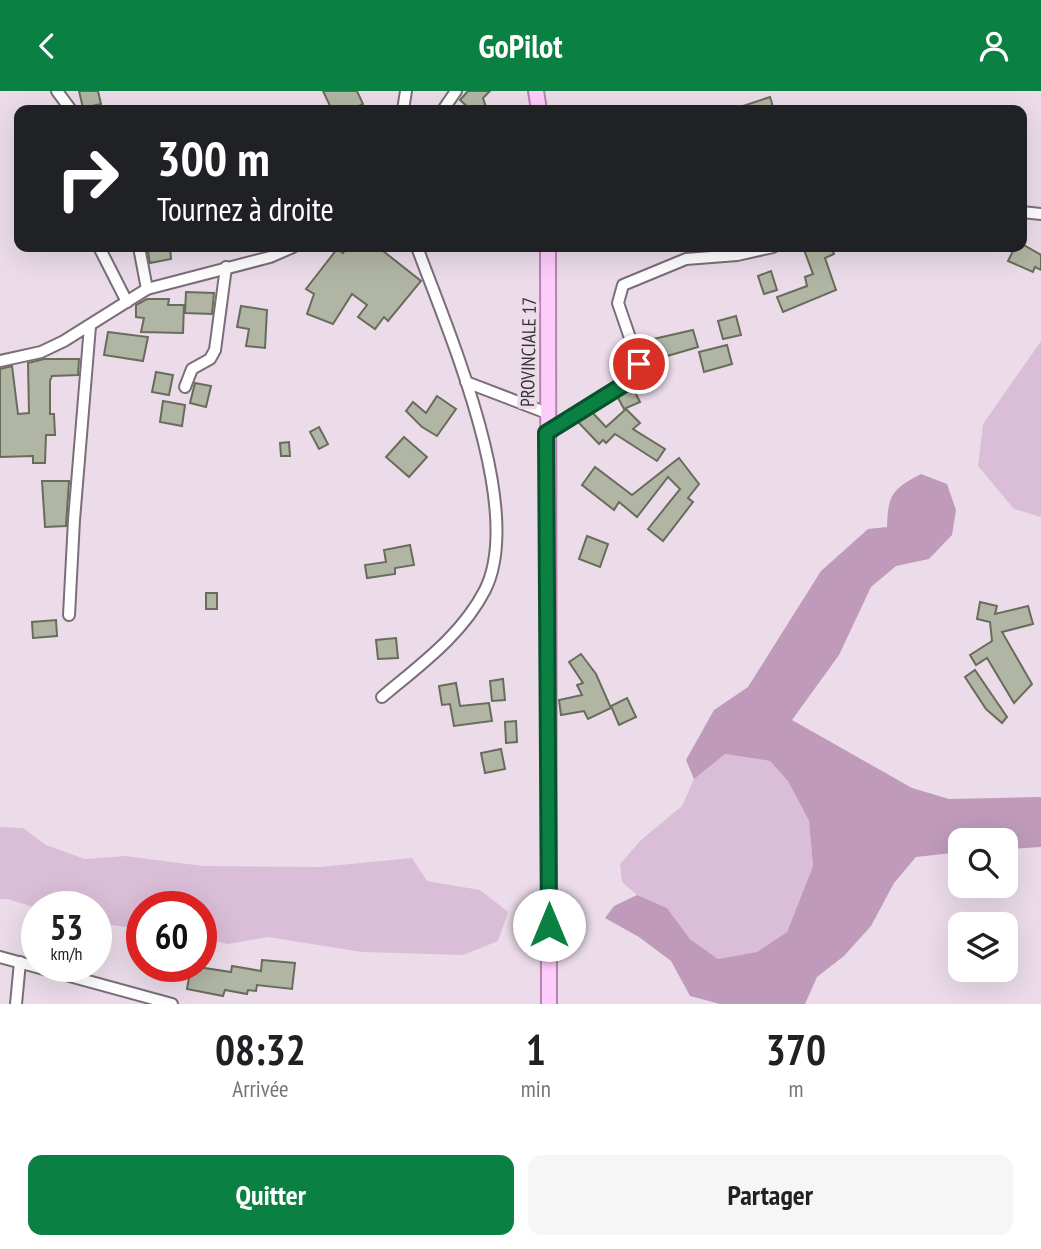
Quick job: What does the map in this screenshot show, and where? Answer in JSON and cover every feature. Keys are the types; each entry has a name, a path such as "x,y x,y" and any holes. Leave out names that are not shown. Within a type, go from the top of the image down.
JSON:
{"main road":[{"name":"PROVINCIALE 17","path":"548,252 546,433 549,1004"}],"street":[{"path":"102,252 127,302"},
{"path":"140,252 147,289"},
{"path":"0,361 41,352 90,326 147,289 282,252"},
{"path":"382,697 455,632 470,615 491,575 496,544 491,486 482,436 466,382 419,252"},
{"path":"546,433 638,373 639,364 618,303 623,285 686,259 750,252"},
{"path":"186,387 192,369 210,359 215,350 226,267"},
{"path":"69,615 90,326"},
{"path":"466,382 547,412"},
{"path":"0,957 172,1004"},
{"path":"16,1004 20,962"}],"shaded area":[{"path":"1041,341 1041,517 1014,509 978,466 983,424"},
{"path":"921,474 947,484 956,510 952,535 929,559 896,566 871,587 839,655 792,720 912,788 949,799 1041,797 1041,847 1018,848 1018,828 948,828 948,853 916,857 894,883 871,926 844,956 817,977 805,1004 720,1004 690,996 671,961 639,937 605,918 614,906 637,895 667,908 690,939 718,959 757,952 787,932 813,866 809,821 788,781 770,761 725,754 694,779 686,760 714,710 748,687 821,571 868,529 887,527 891,500 904,484"},
{"path":"724,754 770,761 788,781 809,821 813,866 787,932 757,952 718,959 690,939 667,908 637,895 622,882 620,864 641,840 682,806 694,779"},
{"path":"0,827 23,828 46,845 85,859 125,856 203,866 320,867 412,858 427,881 480,890 508,912 498,941 463,955 362,952 268,937 228,944 217,942 217,891 126,891 126,927 112,925 112,891 21,891 21,903 0,899"}],"building":[{"path":"79,91 98,91 101,104 82,105"},
{"path":"323,91 357,91 363,104 361,105 330,105"},
{"path":"468,91 490,91 483,98 485,105 466,105 460,100"},
{"path":"770,97 772,105 746,105"},
{"path":"1027,247 1041,255 1041,270 1035,267 1033,272 1008,261 1012,252 1027,252"},
{"path":"148,252 170,252 171,259 150,263"},
{"path":"335,252 384,252 421,281 388,321 384,317 375,329 358,317 367,305 352,294 333,324 307,314 314,294 306,289"},
{"path":"805,252 833,252 834,254 825,258 836,290 783,312 777,297 807,286 805,277 813,274"},
{"path":"771,271 777,290 764,294 758,276"},
{"path":"186,292 214,293 212,314 185,313"},
{"path":"147,299 169,299 168,305 184,305 183,333 141,332 144,318 136,317 136,305"},
{"path":"241,306 267,310 265,348 246,346 249,329 237,327"},
{"path":"736,316 741,335 723,339 718,321"},
{"path":"693,330 698,347 657,359 649,340"},
{"path":"108,332 148,337 143,361 104,355"},
{"path":"727,345 732,364 704,372 699,352"},
{"path":"44,359 79,359 78,375 52,376 50,381 50,414 54,414 55,435 46,435 45,463 33,463 33,456 0,457 0,369 12,366 18,414 29,413 28,363"},
{"path":"156,372 173,375 169,395 152,392"},
{"path":"195,383 211,386 206,407 190,403"},
{"path":"632,386 640,402 624,409 617,396"},
{"path":"437,396 456,409 437,436 422,427 406,411 413,402 426,413"},
{"path":"163,401 185,405 182,426 160,422"},
{"path":"626,409 640,423 633,429 665,449 657,461 615,434 606,443 603,440 599,444 578,422 592,412 606,427"},
{"path":"319,427 328,444 319,449 310,432"},
{"path":"404,437 427,457 409,477 386,457"},
{"path":"289,442 290,456 281,456 280,443"},
{"path":"679,458 699,484 688,498 693,502 663,541 648,529 680,489 668,477 637,517 619,502 614,510 582,485 595,467 632,495"},
{"path":"42,481 69,481 66,526 45,527"},
{"path":"587,536 608,544 600,567 579,559"},
{"path":"410,545 414,565 395,568 395,574 367,578 365,565 386,562 384,550"},
{"path":"206,593 217,593 217,609 206,609"},
{"path":"980,602 997,606 995,614 1028,606 1033,624 1002,632 1032,684 1014,703 987,658 976,665 970,655 992,641 990,622 977,619"},
{"path":"56,620 57,636 33,638 32,622"},
{"path":"396,638 398,658 378,659 376,640"},
{"path":"581,654 596,674 611,708 588,719 584,711 561,715 559,700 582,695 577,685 583,683 569,662"},
{"path":"975,670 1007,717 1002,723 986,709 965,677"},
{"path":"503,679 505,700 492,701 490,681"},
{"path":"456,683 460,706 489,703 492,721 454,726 450,704 442,705 439,686"},
{"path":"627,698 636,717 619,725 611,706"},
{"path":"516,721 517,742 506,743 505,722"},
{"path":"501,749 505,769 485,773 481,753"},
{"path":"262,960 295,963 292,989 257,985 256,991 248,990 247,994 225,990 223,996 187,989 188,982 217,982 217,970 231,972 232,966 261,971"}],"route":[{"path":"549,925 546,433 631,380 638,373 639,364"}]}
